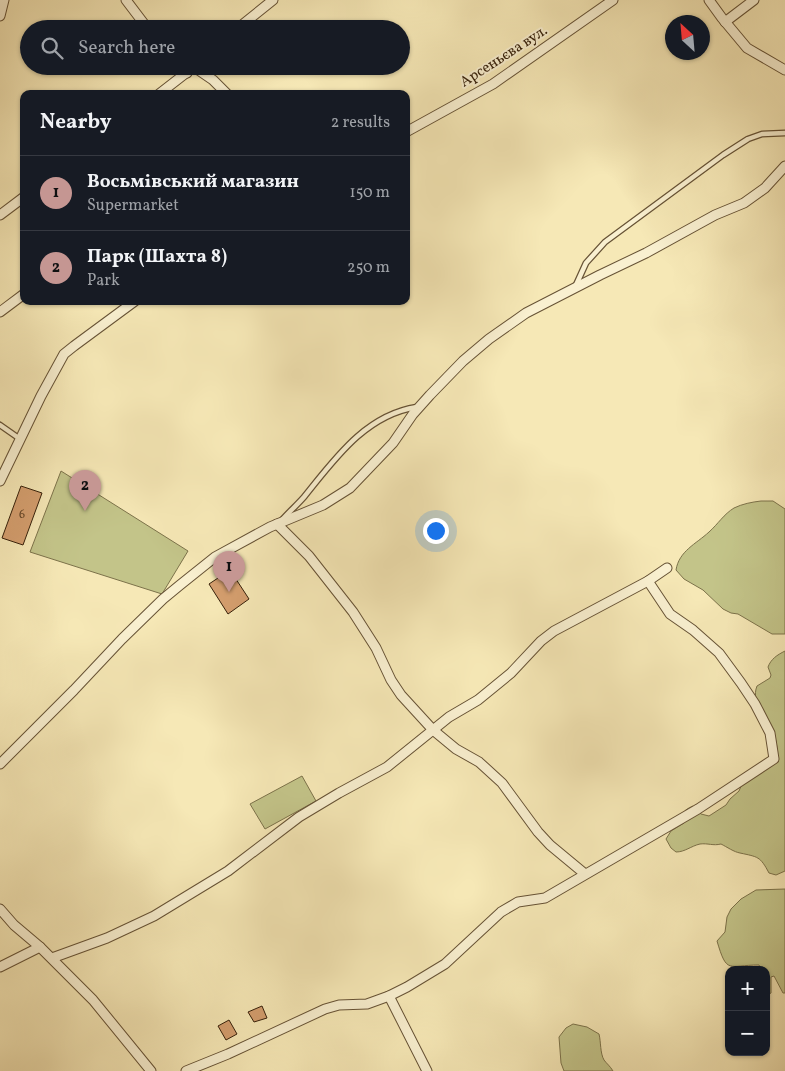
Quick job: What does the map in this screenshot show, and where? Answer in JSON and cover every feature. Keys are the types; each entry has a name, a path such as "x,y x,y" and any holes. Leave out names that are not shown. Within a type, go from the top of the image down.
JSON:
{"street":[{"path":"0,16 4,0"},
{"path":"126,0 141,20"},
{"path":"249,20 273,0"},
{"name":"Арсеньєва вул.","path":"410,130 493,84 613,0"},
{"path":"710,0 725,22 747,48 785,70"},
{"path":"725,22 754,0"},
{"path":"165,90 184,75"},
{"path":"203,75 213,80 223,90"},
{"path":"0,764 163,599 215,557 277,524 323,505 350,488 393,442 420,407 462,361 489,339 526,313 646,254 714,215 744,203 765,188 785,166"},
{"path":"0,215 20,200"},
{"path":"0,312 20,297"},
{"path":"0,481 64,354 130,305"},
{"path":"277,524 309,556 353,612 376,648 391,680 401,695 433,730 456,749 479,762 502,783 538,832 586,874"},
{"path":"52,958 107,938 154,916 228,871 299,817 387,767 449,717 511,673 541,641 554,631 648,581 668,568"},
{"path":"186,1071 228,1054 325,1009 339,1005 367,1004 407,988 445,964 501,912 518,902 546,898 698,809 774,759 770,733 755,704 741,683 718,653 693,630 670,614 648,581"},
{"path":"0,909 14,925 52,958 93,1000 151,1071"},
{"path":"0,967 40,947"},
{"path":"390,996 428,1071"}],"lane":[{"path":"574,288 586,263 605,242 748,139 762,134 785,133"},
{"path":"277,524 303,499 324,471 344,449 361,434 386,416 400,410 420,407"},
{"path":"0,425 20,439"}],"green space":[{"path":"61,471 188,551 162,594 30,552"},
{"path":"773,501 785,509 785,634 772,634 738,614 723,609 703,590 684,579 676,570 684,553 709,532 730,510 744,504"},
{"path":"785,651 785,871 776,875 769,873 758,858 735,852 721,844 700,844 676,852 671,848 666,839 671,831 684,823 682,817 685,810 693,806 701,814 709,816 726,805 739,791 742,784 755,768 777,751 775,737 758,705 755,692 757,686 770,678 771,675 768,667 771,662"},
{"path":"302,776 316,801 265,829 250,804"},
{"path":"785,889 785,993 783,993 774,976 771,977 770,994 770,966 730,966 723,959 720,952 717,941 725,932 727,917 731,909 741,899 756,890"},
{"path":"573,1024 587,1027 599,1034 604,1060 613,1071 564,1071 561,1063 559,1037 566,1028"}],"building":[{"path":"21,486 42,493 23,545 2,538"},
{"path":"230,570 249,599 228,614 209,584"},
{"path":"262,1006 267,1018 254,1022 248,1012"},
{"path":"229,1020 237,1034 226,1040 218,1026"}],"place":[{"name":"Парк (Шахта 8)","path":"85,511"},
{"name":"Восьмівський магазин","path":"229,592"}]}
